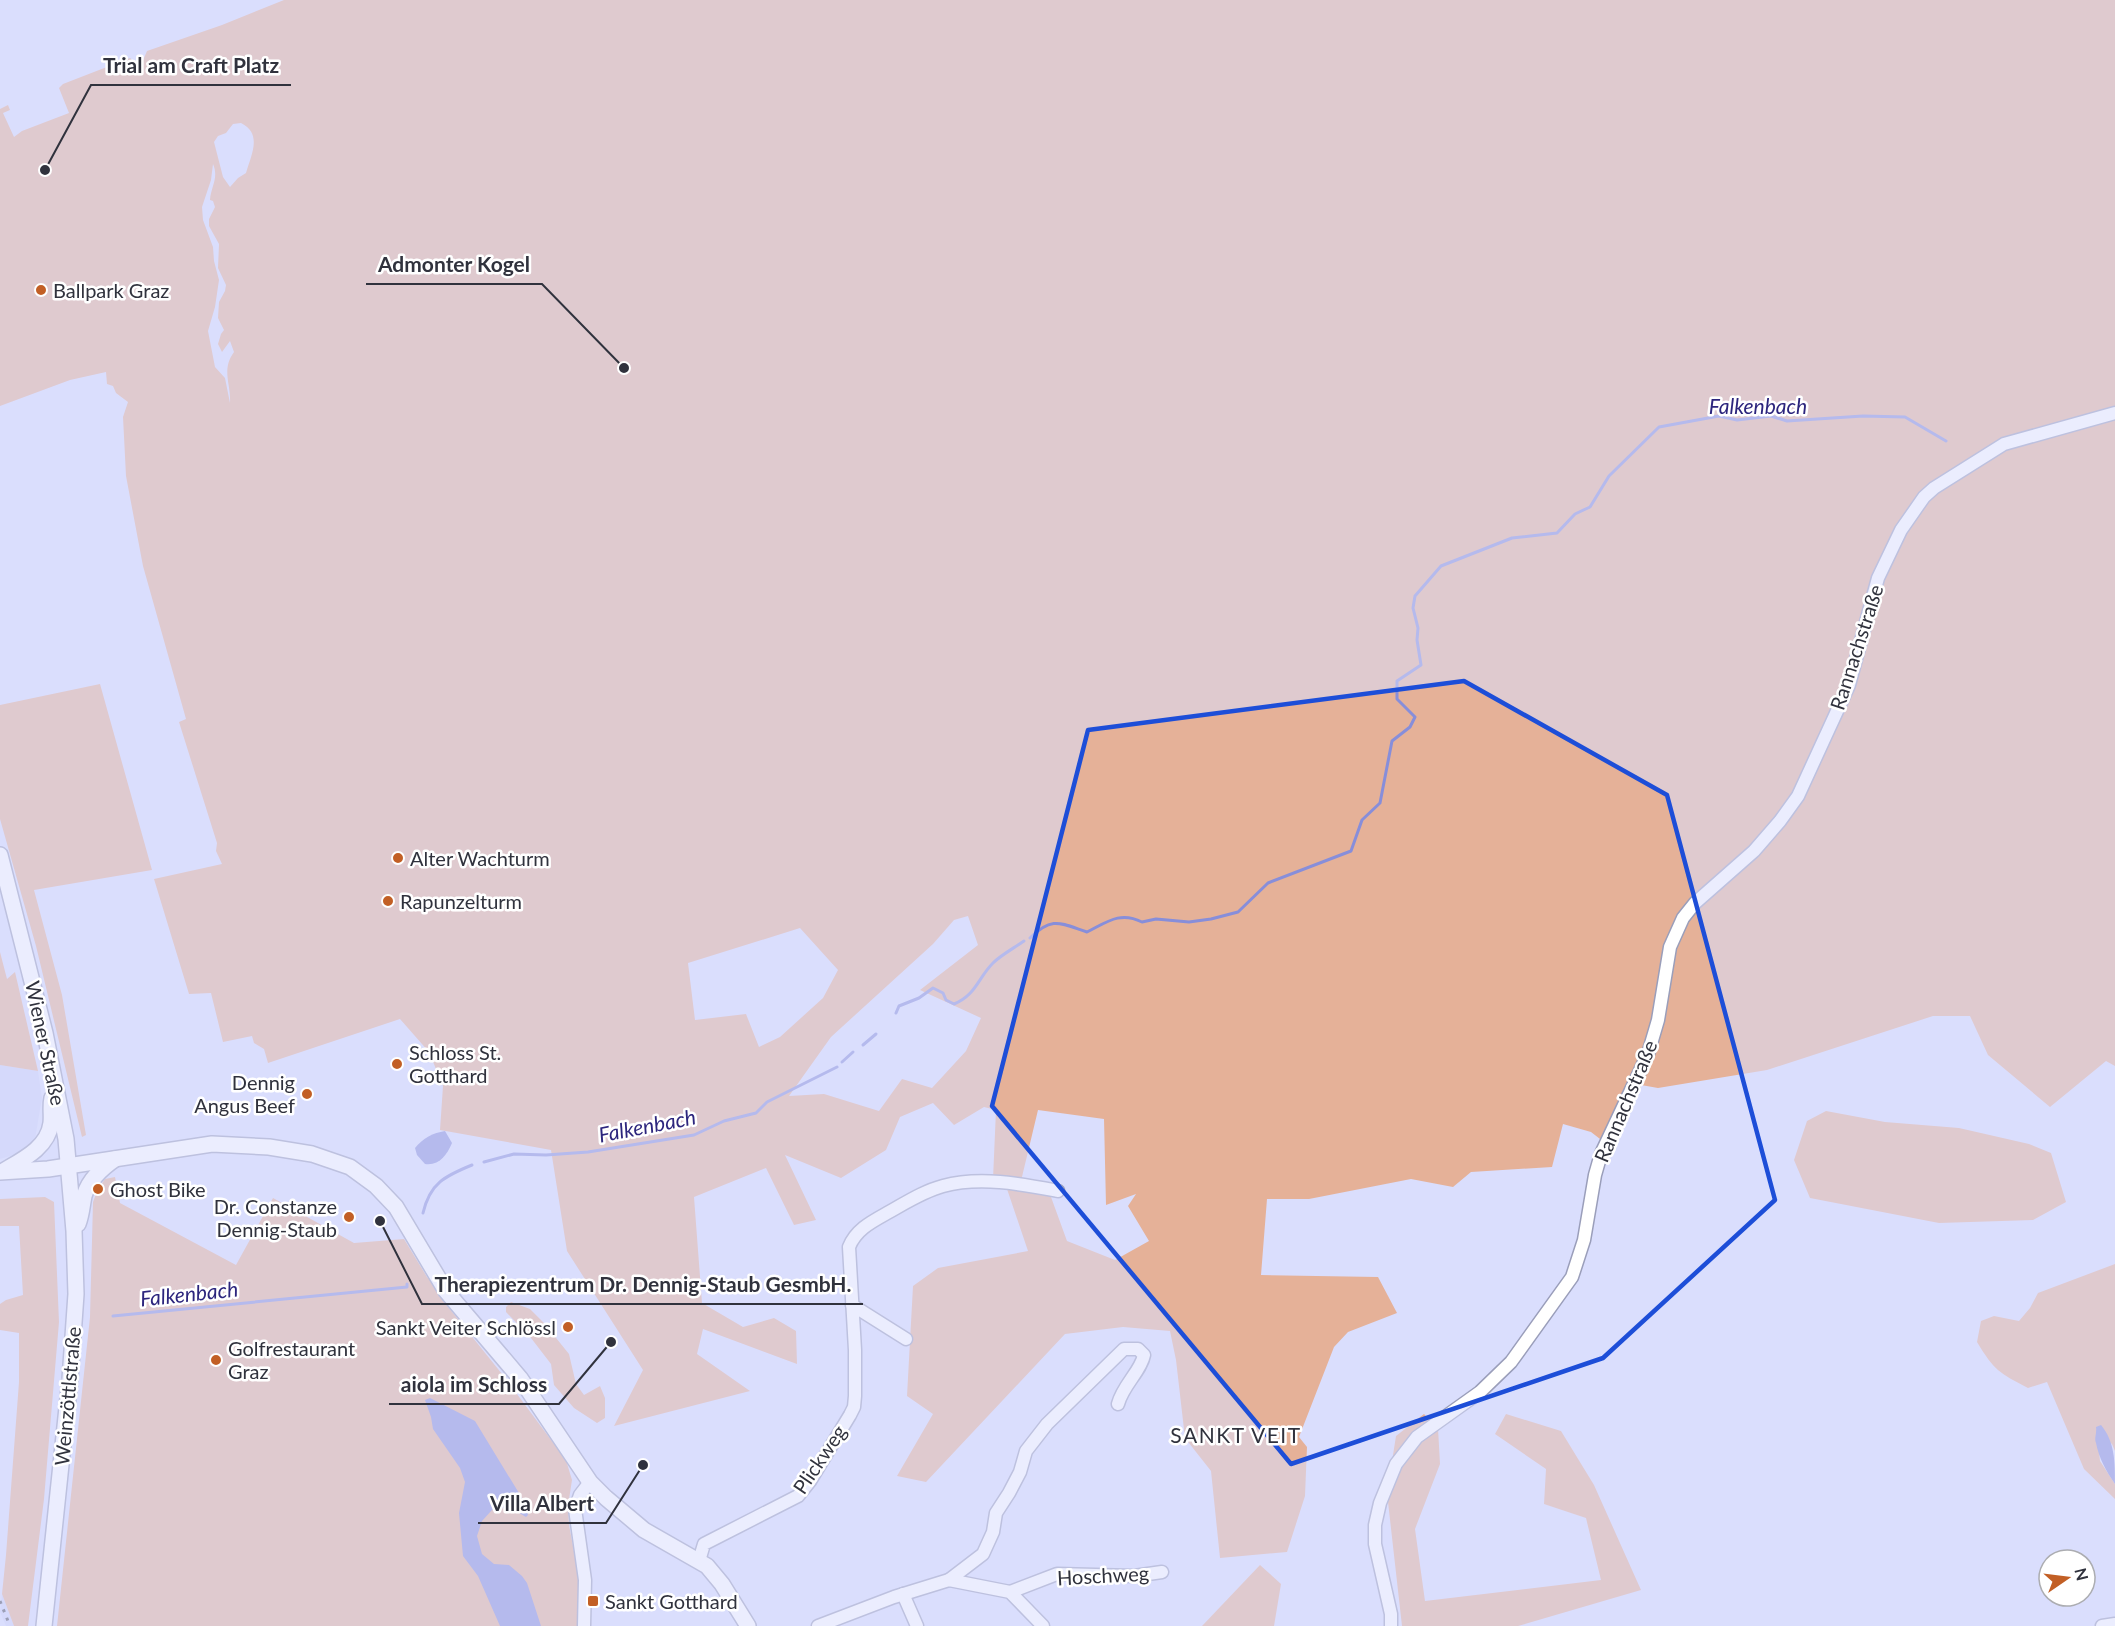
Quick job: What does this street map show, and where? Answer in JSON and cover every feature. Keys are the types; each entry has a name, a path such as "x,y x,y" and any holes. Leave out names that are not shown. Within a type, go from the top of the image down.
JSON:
{"main road":[{"name":"Wiener Straße","path":"0,855 45,1033 66,1138 69,1165"},
{"path":"1,1172 38,1148 46,1136 51,1125 50,1105 55,1084"},
{"path":"1,1172 48,1169 212,1144 239,1144 312,1154 350,1167 376,1186 396,1207 446,1291 520,1378 590,1482 630,1520 656,1538 699,1561 715,1574 748,1626"},
{"path":"74,1231 82,1215 88,1185 117,1157"},
{"name":"Weinzöttlstraße","path":"44,1626 70,1380 76,1294 69,1165"}],"street":[{"name":"Rannachstraße","path":"1391,1626 1391,1614 1375,1544 1375,1525 1380,1503 1396,1464 1417,1437 1480,1392 1511,1362 1572,1277 1584,1240 1595,1175 1601,1154 1648,1054 1658,1020 1670,946 1683,918 1695,903 1754,851 1798,796 1848,685 1878,578 1901,530 1924,497 1934,488 2004,444 2115,413"},
{"name":"Plickweg","path":"699,1561 704,1545 798,1496 810,1481 854,1407 855,1365 849,1247 853,1237 873,1220 923,1193 956,1183 970,1181 1025,1185 1058,1191"},
{"path":"852,1305 906,1339"},
{"path":"818,1626 903,1594 949,1580 983,1554 993,1532 996,1513 1020,1472 1026,1451 1047,1424 1124,1349 1138,1349 1144,1355 1143,1362 1126,1385 1118,1404"},
{"path":"584,1626 585,1580 575,1509 580,1495 590,1482"},
{"name":"Hoschweg","path":"1010,1592 1056,1574 1134,1576 1162,1572"},
{"path":"949,1580 1010,1592 1042,1626"},
{"path":"903,1594 917,1626"},
{"path":"2103,1626 2115,1624"}],"highlighted area":[{"path":"1464,681 1667,795 1775,1200 1603,1358 1291,1464 992,1106 1088,730"}],"shaded area":[{"path":"284,0 2115,0 2115,1066 2106,1061 2050,1107 1988,1055 1970,1016 1933,1016 1767,1070 1658,1088 1641,1085 1623,1121 1613,1149 1591,1132 1563,1124 1552,1167 1471,1172 1453,1187 1411,1179 1309,1199 1267,1199 1261,1275 1378,1277 1397,1313 1348,1332 1334,1347 1299,1437 1307,1447 1305,1496 1287,1552 1220,1558 1211,1471 1185,1438 1176,1360 1170,1331 1123,1327 1065,1334 926,1482 897,1476 933,1414 907,1396 913,1286 938,1268 1028,1251 1007,1189 1038,1190 1051,1197 1067,1241 1115,1260 1149,1241 1128,1206 1136,1194 1106,1205 1104,1119 1038,1110 1021,1181 993,1179 996,1110 984,1107 954,1125 933,1103 900,1117 886,1150 841,1178 785,1155 816,1220 794,1225 766,1168 694,1197 702,1303 743,1327 774,1318 796,1331 797,1364 703,1329 697,1354 750,1391 614,1426 643,1370 567,1251 551,1150 440,1130 443,1086 429,1052 400,1019 268,1063 264,1049 254,1043 252,1036 223,1042 211,993 189,994 154,879 222,864 216,851 217,843 179,722 186,719 143,566 126,476 123,417 128,402 116,393 113,386 107,384 106,372 70,380 0,406 0,109 8,105 10,110 3,113 14,137 22,131 69,113 59,88 63,84 130,58 140,67 147,51","holes":["241,123 248,128 252,133 254,145 246,173 230,187 223,177 214,142 233,124","213,164 215,178 210,200 213,201 215,207 209,219 209,226 219,244 218,268 226,285 219,302 218,318 224,330 218,344 222,352 230,341 234,352 227,371 230,403 225,378 215,367 208,331 219,280 213,247 203,220 202,207 211,180","968,916 978,945 920,990 981,1018 966,1051 932,1088 902,1079 879,1111 824,1094 789,1096 831,1037 933,944 954,920","800,928 838,970 823,998 780,1037 759,1047 746,1014 695,1020 688,963"]},
{"path":"100,684 152,870 34,890 62,995 86,1135 82,1137 36,946 0,819 0,705"},
{"path":"0,952 7,979 15,972 38,1071 0,1065"},
{"path":"0,1065 38,1071 42,1098 35,1139 17,1154 0,1159"},
{"path":"1826,1111 1885,1122 1959,1128 2029,1144 2051,1153 2066,1202 2033,1220 1939,1223 1810,1198 1794,1160 1807,1121"},
{"path":"115,1177 120,1203 236,1265 273,1198 354,1243 404,1239 427,1277 435,1285 441,1298 502,1374 566,1460 572,1480 568,1506 569,1525 580,1583 579,1626 57,1626 90,1317 93,1202 105,1179"},
{"path":"45,1197 54,1202 59,1322 44,1499 28,1626 14,1626 2,1594 19,1382 19,1333 0,1330 0,1304 23,1295 19,1226 0,1226 0,1199"},
{"path":"2115,1264 2115,1451 2112,1444 2097,1432 2100,1461 2115,1484 2115,1499 2084,1469 2047,1382 2028,1388 2010,1378 1993,1365 1977,1342 1981,1321 1994,1316 2019,1321 2030,1308 2038,1293"},
{"path":"511,1302 530,1309 569,1354 576,1384 584,1395 600,1386 605,1398 605,1418 597,1423 574,1408 554,1385 551,1364 531,1338 506,1312 506,1307"},
{"path":"1424,1414 1438,1428 1440,1464 1415,1529 1425,1601 1601,1580 1586,1518 1544,1504 1546,1469 1495,1434 1506,1414 1561,1431 1594,1485 1641,1590 1518,1626 1402,1626 1387,1493 1396,1436"},
{"path":"1260,1565 1281,1584 1274,1626 1202,1626"},
{"path":"2,1594 14,1626 6,1626 0,1612"}],"water":[{"path":"445,1131 452,1143 448,1152 442,1159 425,1164 417,1155 415,1148 428,1136"},
{"path":"430,1398 475,1421 525,1503 528,1515 526,1517 509,1507 492,1510 482,1521 477,1536 482,1554 494,1564 509,1565 527,1583 541,1626 500,1626 478,1576 463,1556 459,1513 465,1482 460,1468 433,1429 425,1400"},
{"path":"2101,1425 2112,1445 2115,1484 2103,1464 2095,1441 2096,1427"}],"waterway":[{"name":"Falkenbach","path":"1030,938 1044,927 1057,923 1087,932 1120,918 1142,922 1156,919 1189,922 1238,912 1268,883 1351,851 1362,820 1380,803 1392,741 1410,727 1415,717 1397,699 1397,681 1421,665 1417,640 1418,628 1413,608 1415,596 1441,566 1512,538 1557,533 1575,514 1590,507 1609,476 1659,427 1719,416 1737,420 1771,416 1787,421 1863,416 1905,417 1946,441"},
{"name":"Falkenbach","path":"896,1013 899,1006 919,998 933,988 943,993 946,1000 954,1004 972,991 993,963 1024,941"},
{"name":"Falkenbach","path":"863,1045 876,1034"},
{"name":"Falkenbach","path":"842,1062 853,1052"},
{"name":"Falkenbach","path":"484,1162 514,1154 546,1155 588,1152 694,1135 724,1121 756,1113 767,1102 837,1067"},
{"name":"Falkenbach","path":"423,1213 430,1194 440,1182 472,1165"},
{"name":"Falkenbach","path":"113,1316 407,1287 407,1284"}],"railway":[{"path":"0,1601 10,1626"}],"place":[{"name":"Trial am Craft Platz","path":"45,170"},
{"name":"Ballpark Graz","path":"41,290"},
{"name":"Admonter Kogel","path":"624,368"},
{"name":"Alter Wachturm","path":"398,858"},
{"name":"Rapunzelturm","path":"388,901"},
{"name":"Schloss St. Gotthard","path":"397,1064"},
{"name":"Dennig Angus Beef","path":"307,1094"},
{"name":"Ghost Bike","path":"98,1189"},
{"name":"Dr. Constanze Dennig-Staub","path":"349,1217"},
{"name":"Therapiezentrum Dr. Dennig-Staub GesmbH.","path":"380,1221"},
{"name":"Sankt Veiter Schlössl","path":"568,1327"},
{"name":"aiola im Schloss","path":"611,1342"},
{"name":"Golfrestaurant Graz","path":"216,1360"},
{"name":"Villa Albert","path":"643,1465"},
{"name":"Sankt Gotthard","path":"593,1601"}],"district":[{"name":"SANKT VEIT","path":"1236,1434"}]}
